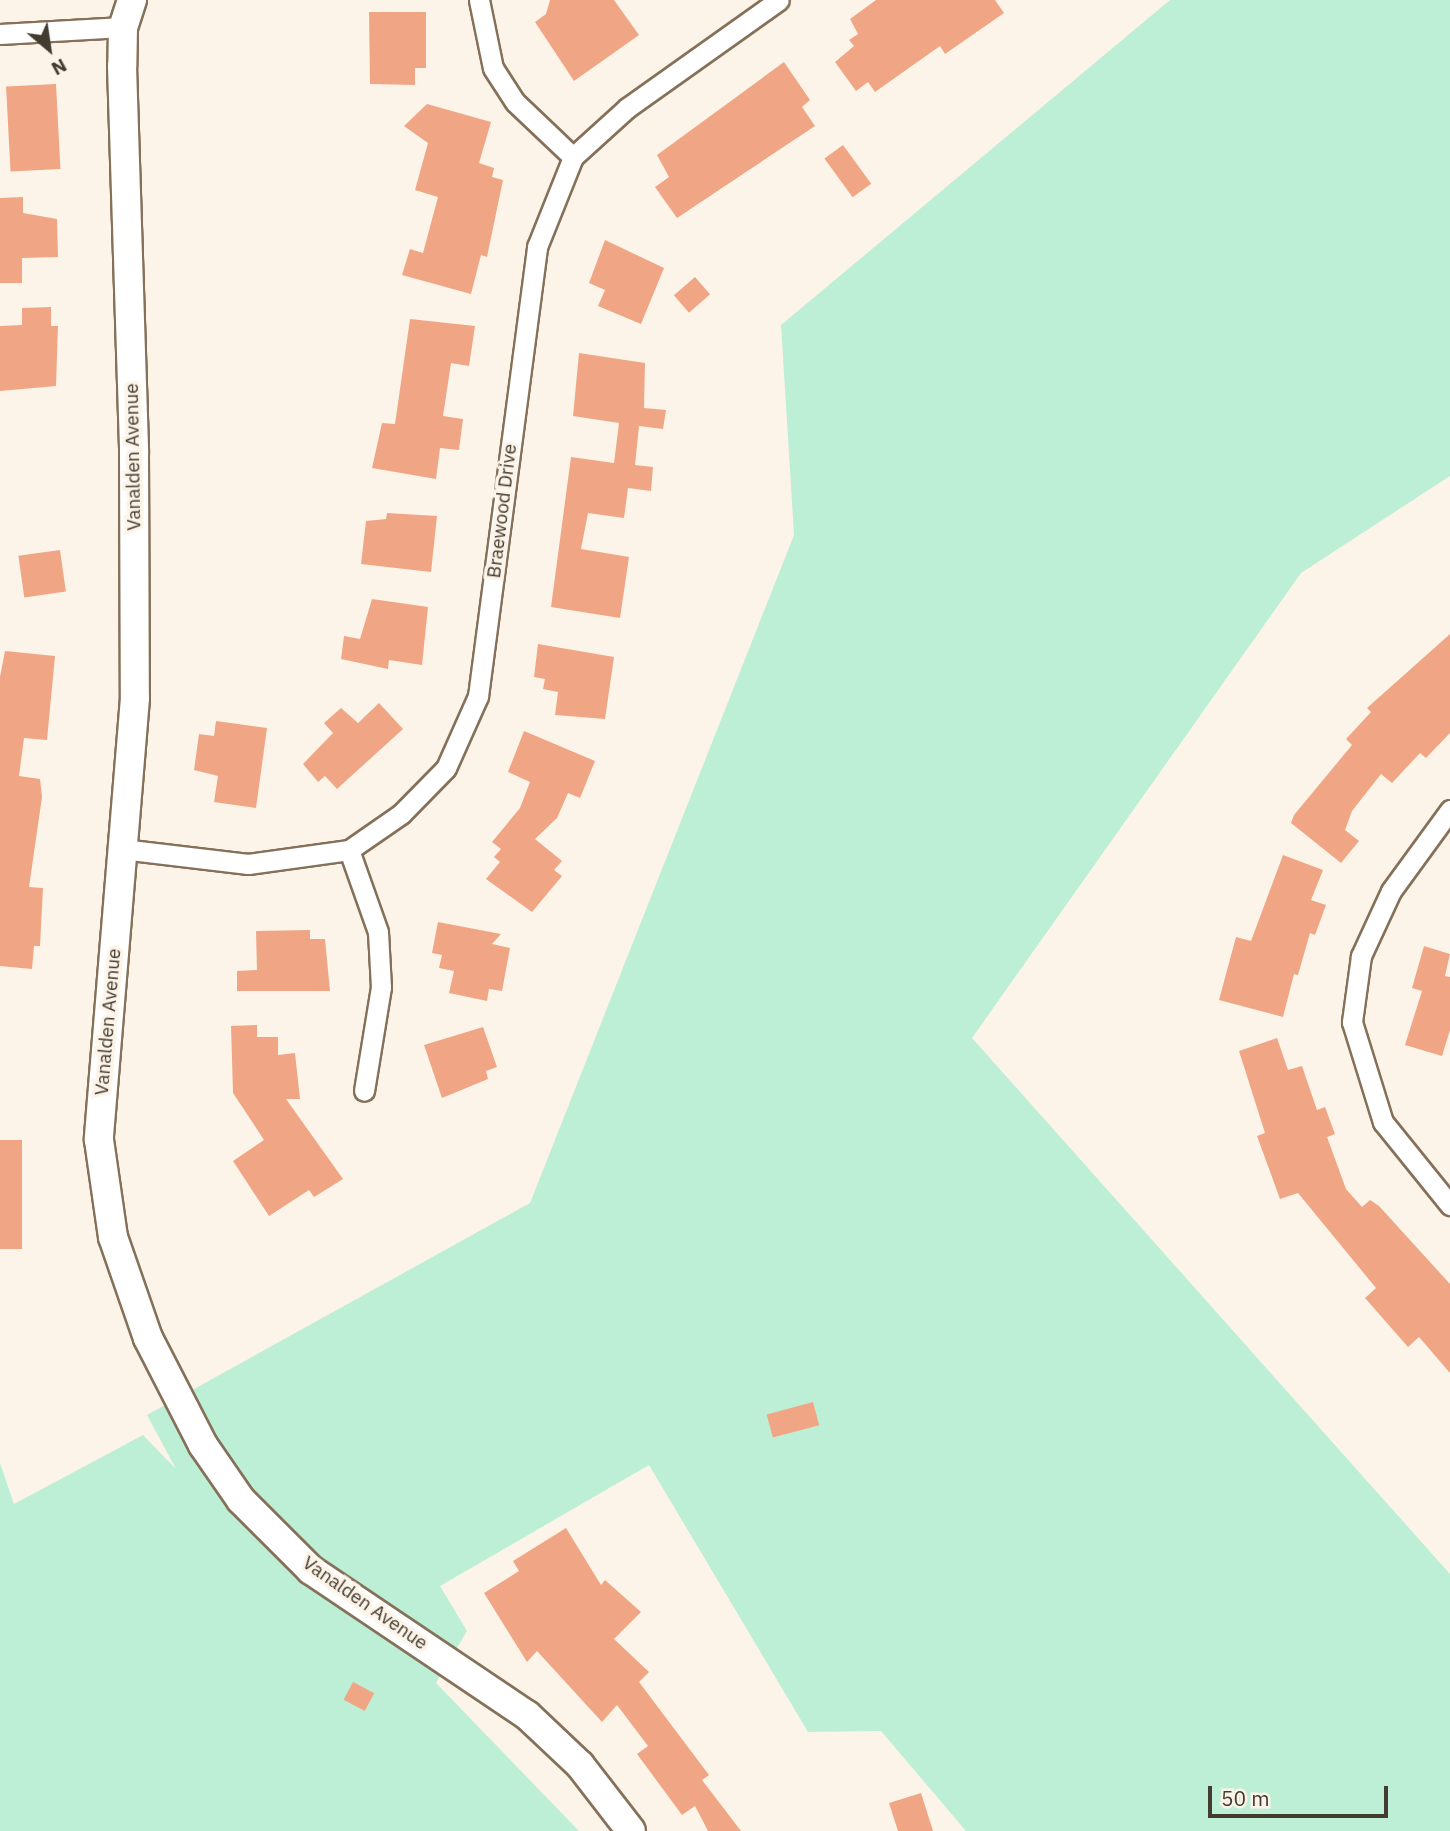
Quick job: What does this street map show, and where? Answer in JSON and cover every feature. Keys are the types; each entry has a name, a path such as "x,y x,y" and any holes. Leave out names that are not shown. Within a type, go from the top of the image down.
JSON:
{"main road":[{"name":"Vanalden Avenue","path":"132,0 123,27 135,698 99,1140 113,1237 148,1338 185,1411 241,1500 311,1570 527,1715 580,1765 631,1831"}],"street":[{"path":"479,0 493,68 515,102 573,157"},
{"name":"Braewood Drive","path":"122,849 248,864 349,850 401,814 446,768 478,696 537,247 573,157 627,108 779,0"},
{"path":"0,34 123,27"},
{"path":"1450,810 1391,891 1361,956 1352,1022 1363,1071 1383,1122 1450,1205"},
{"path":"349,850 378,932 381,987 364,1091"}],"green space":[{"path":"1170,0 1450,0 1450,476 1301,573 972,1038 1450,1574 1450,1831 966,1831 881,1731 808,1732 649,1465 440,1586 467,1631 436,1683 579,1831 0,1831 0,1463 14,1504 143,1435 176,1469 147,1415 530,1203 794,535 781,325"}],"building":[{"path":"550,0 614,0 639,35 574,81 535,22 546,14"},
{"path":"876,0 995,0 1004,13 945,54 940,46 875,92 868,82 856,91 835,62 854,46 849,40 858,34 850,19"},
{"path":"369,12 426,12 426,68 415,68 415,85 370,84"},
{"path":"784,62 810,100 802,107 815,126 677,218 655,187 669,177 657,155"},
{"path":"56,84 60,169 11,172 6,87"},
{"path":"427,104 491,122 479,163 494,168 492,177 503,180 487,257 481,255 471,294 402,275 410,249 423,253 438,197 415,190 428,143 404,126"},
{"path":"843,145 871,184 853,197 824,159"},
{"path":"23,197 23,213 57,219 58,257 22,258 22,283 0,283 0,198"},
{"path":"605,240 664,268 641,324 598,306 605,290 589,283"},
{"path":"695,277 710,294 689,313 674,295"},
{"path":"51,307 51,326 58,326 56,386 0,391 0,326 22,325 22,308"},
{"path":"410,319 475,326 469,366 451,363 443,416 463,419 459,450 440,448 436,479 372,468 382,423 395,424"},
{"path":"579,353 645,363 644,408 666,410 663,429 639,426 635,465 653,467 651,491 628,488 624,518 588,513 581,549 629,557 620,618 551,607 571,457 614,463 619,423 573,416"},
{"path":"387,513 437,516 431,572 361,564 366,521 386,519"},
{"path":"60,550 66,592 24,597 18,556"},
{"path":"372,599 428,607 422,665 389,660 388,669 341,659 344,636 360,639"},
{"path":"1450,634 1450,733 1426,758 1420,753 1392,783 1381,774 1352,811 1345,830 1359,841 1341,863 1291,823 1294,815 1352,745 1346,739 1371,712 1367,708"},
{"path":"538,644 614,657 605,719 555,715 558,692 543,689 545,679 534,677"},
{"path":"5,651 55,656 47,740 24,738 19,776 40,779 42,797 29,887 43,888 40,946 34,946 32,969 0,966 0,677"},
{"path":"379,703 403,729 337,789 325,776 318,782 303,764 333,733 324,723 341,708 358,723"},
{"path":"216,721 267,728 256,808 214,802 218,776 194,770 199,734 214,736"},
{"path":"524,731 595,761 580,798 568,793 557,818 535,839 562,861 554,870 562,876 532,912 486,879 500,862 494,857 501,849 492,842 520,808 530,782 508,772"},
{"path":"1283,855 1323,870 1311,900 1326,905 1315,935 1310,933 1298,975 1294,974 1283,1017 1219,1000 1236,937 1251,941"},
{"path":"438,922 501,934 492,944 510,948 502,991 489,989 487,1001 449,993 454,971 439,968 442,955 432,953"},
{"path":"310,930 310,939 325,939 330,991 237,991 237,971 257,970 256,931"},
{"path":"1424,946 1450,954 1445,976 1450,977 1450,1030 1442,1056 1405,1045 1422,991 1412,988"},
{"path":"257,1025 257,1037 278,1037 278,1055 295,1053 300,1099 286,1099 343,1179 314,1197 309,1190 269,1216 233,1161 264,1140 233,1093 231,1026"},
{"path":"483,1027 497,1067 486,1071 488,1079 442,1098 424,1045"},
{"path":"1277,1038 1288,1070 1302,1066 1317,1110 1325,1107 1335,1134 1327,1137 1346,1189 1362,1207 1370,1200 1379,1206 1450,1284 1450,1373 1419,1337 1408,1347 1365,1298 1376,1288 1298,1193 1280,1199 1257,1136 1265,1133 1239,1051"},
{"path":"0,1140 22,1140 22,1249 0,1249"},
{"path":"813,1402 819,1425 773,1438 767,1414"},
{"path":"566,1528 601,1585 605,1580 641,1612 614,1639 649,1672 639,1682 709,1775 702,1780 741,1831 708,1831 695,1806 682,1815 637,1754 648,1746 617,1705 602,1722 537,1651 527,1662 484,1593 519,1571 513,1561"},
{"path":"353,1682 374,1693 365,1711 344,1700"},
{"path":"921,1793 933,1831 898,1831 889,1803"}]}
